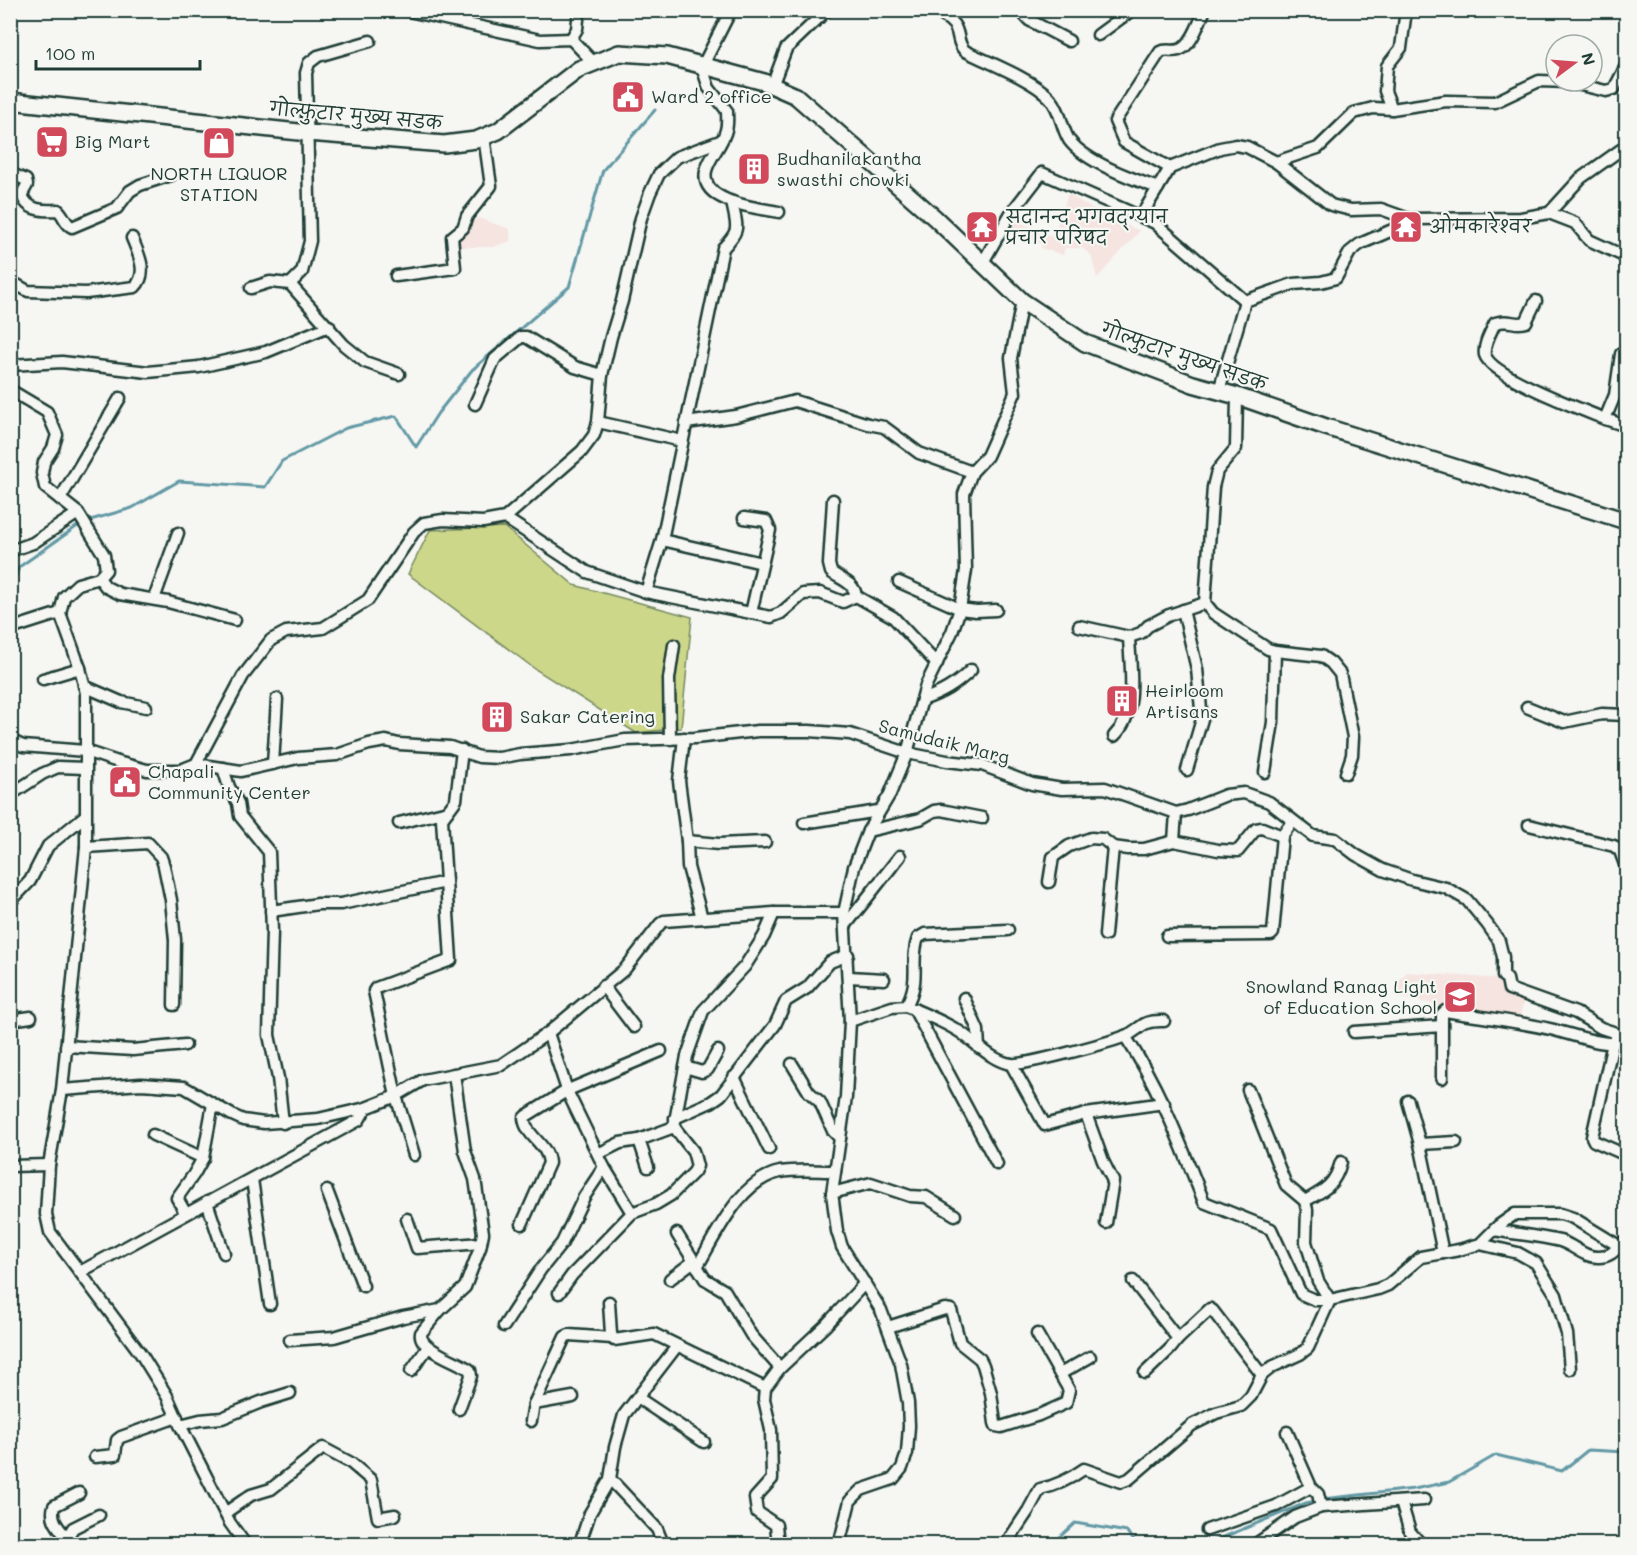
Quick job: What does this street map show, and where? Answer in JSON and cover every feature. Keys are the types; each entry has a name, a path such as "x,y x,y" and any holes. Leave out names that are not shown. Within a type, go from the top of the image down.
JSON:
{"main road":[{"name":"गोल्फुटार मुख्य सडक","path":"12,101 308,133 444,144 476,140 498,131 579,69 619,53 667,56 772,86 795,96 935,218 1022,301 1085,343 1193,384 1237,396 1326,427 1626,521"}],"street":[{"path":"404,10 540,40 571,39 594,63"},
{"path":"571,39 577,29 579,10"},
{"path":"731,10 702,67 709,88 727,111 726,130 705,173 714,194 732,202 779,212"},
{"path":"772,86 786,49 827,10"},
{"path":"933,10 951,21 956,28 959,45 965,51 1036,86 1051,98 1059,112 1069,140 1081,151 1114,171 1158,188"},
{"path":"1020,10 1029,20 1069,41"},
{"path":"1098,35 1132,10"},
{"path":"1170,168 1124,142 1115,121 1160,52 1176,51 1186,47 1205,10"},
{"path":"1392,109 1384,91 1387,66 1401,48 1406,10"},
{"path":"290,284 302,272 310,241 306,72 309,63 318,56 370,41"},
{"path":"1276,162 1318,148 1354,113 1372,108 1392,109 1446,101 1495,102 1539,81 1568,82 1606,91 1614,89 1626,66"},
{"path":"10,117 12,101"},
{"path":"396,276 455,268 452,237 463,228 466,216 491,186 484,136"},
{"path":"196,764 243,676 271,640 286,632 323,628 368,600 414,532 424,523 443,520 483,522 506,518 582,451 594,435 598,422 602,375 611,337 622,301 641,218 658,174 677,157 720,141"},
{"path":"1141,216 1170,168 1220,148 1236,145 1257,151 1276,162 1331,204 1351,210 1381,209 1409,219 1521,218 1549,213 1575,223 1589,240 1626,257"},
{"path":"1549,213 1581,177 1626,146"},
{"path":"10,173 26,180 27,185 22,194 26,203 35,209 58,210 63,214 68,225 72,227 117,208 130,191 140,185 171,175"},
{"path":"982,264 1011,213 1042,173 1155,223 1245,301"},
{"path":"646,592 662,540 723,248 736,234 737,225 732,202"},
{"path":"1245,301 1293,284 1321,282 1336,278 1350,252 1359,244 1397,228 1409,219"},
{"path":"10,281 28,291 86,293 135,287 141,282 142,272 140,258 132,238"},
{"path":"250,288 270,282 290,284 344,345 365,362 399,374"},
{"path":"837,1545 850,1500 861,1490 893,1479 902,1468 907,1453 908,1403 901,1364 888,1327 842,1246 837,1231 832,1193 846,1097 850,1021 844,913 854,867 863,849 868,831 890,794 907,753 926,685 952,632 960,609 966,570 964,494 972,472 987,456 1015,393 1011,358 1022,301"},
{"path":"1219,391 1245,301"},
{"path":"1536,301 1526,322 1519,324 1506,320 1495,323 1485,348 1486,357 1494,367 1547,395 1626,426"},
{"path":"10,365 62,362 148,372 200,367 266,352 305,338 329,326"},
{"path":"475,404 495,359 521,337 526,337 576,367 602,375"},
{"path":"1605,419 1615,395 1621,354 1626,353"},
{"path":"10,390 47,412 53,423 57,435 53,448 44,462 42,473 45,487 78,513 104,555 106,570 99,578 78,584 64,597 60,613 80,668 86,693 86,847 62,1090 49,1165 46,1214 50,1232 141,1354 167,1396 225,1513 245,1545"},
{"path":"1237,396 1236,448 1217,471 1213,487 1205,603 1213,613 1268,649 1321,656 1331,663 1340,674 1353,737 1352,755 1346,773"},
{"path":"60,499 120,398"},
{"path":"686,423 736,416 795,401 884,427 919,453 972,472"},
{"path":"598,422 682,441"},
{"path":"833,500 829,564 831,572 850,583 855,589 856,596"},
{"path":"10,551 33,543 78,513"},
{"path":"506,518 587,572 646,592 771,617 781,613 803,594 820,593 843,602 856,596"},
{"path":"744,518 765,521 769,525 770,536 751,613"},
{"path":"154,599 178,533"},
{"path":"662,540 762,563"},
{"path":"99,578 106,587 120,594 154,599 235,620"},
{"path":"899,582 960,609 996,610"},
{"path":"856,596 893,617 937,664"},
{"path":"1079,626 1129,637 1183,610 1205,603"},
{"path":"1183,610 1197,669 1202,719 1187,770"},
{"path":"10,629 60,613"},
{"path":"1114,736 1121,726 1131,700 1129,637"},
{"path":"670,739 669,680 674,645"},
{"path":"1265,772 1273,722 1275,651"},
{"path":"43,679 80,668"},
{"path":"922,700 947,690 971,670"},
{"path":"84,686 121,702 146,706"},
{"path":"273,764 278,699"},
{"path":"1527,707 1564,722 1602,714 1626,715"},
{"name":"Samudaik Marg","path":"10,740 23,746 85,751 121,764 147,770 181,770 196,764 241,771 298,758 337,755 386,741 450,747 479,757 499,758 571,750 625,740 758,732 819,732 850,734 907,753 982,765 1032,784 1062,789 1105,788 1176,813"},
{"path":"684,738 679,781 688,867 702,918"},
{"path":"414,1155 396,1096 374,991 376,988 451,960 442,819 456,800 462,750"},
{"path":"10,795 42,774 58,767 85,768"},
{"path":"223,768 229,787 238,803 240,816 269,852 271,911 269,1035 278,1078 283,1123"},
{"path":"1174,841 1176,813 1226,795 1244,794 1269,802 1313,836 1335,839 1356,855 1383,870 1446,888 1467,900 1499,940 1503,957 1503,976 1507,979 1509,989 1576,1013 1619,1037"},
{"path":"868,831 920,819 934,811 941,810 982,818"},
{"path":"399,823 449,811"},
{"path":"804,823 878,812"},
{"path":"10,902 30,881 48,846 85,816"},
{"path":"1167,936 1271,935 1282,836 1292,822"},
{"path":"1529,825 1614,846 1620,851 1626,867"},
{"path":"1049,882 1053,857 1069,846 1091,838 1103,839 1113,847 1143,849 1174,841 1218,850 1238,851 1256,828 1282,836"},
{"path":"687,841 719,844 765,842"},
{"path":"86,847 148,843 161,857 171,900 175,940 174,1005"},
{"path":"1105,935 1113,847"},
{"path":"845,926 900,856"},
{"path":"271,911 318,904 341,904 446,882"},
{"path":"62,1090 155,1084 184,1087 243,1120 283,1123 318,1119 366,1108 396,1096 423,1080 501,1065 548,1034 625,969 660,924 669,920 844,913"},
{"path":"559,1293 632,1213 671,1196 694,1172 697,1166 693,1151 675,1123 687,1056 703,1011 745,966 764,936 774,914"},
{"path":"997,1164 910,1008 915,984 915,945 918,938 925,934 1008,930"},
{"path":"598,1154 620,1143 639,1140 675,1123 721,1095 775,1025 786,1001 807,988 830,962 848,955"},
{"path":"849,977 884,979"},
{"path":"603,986 634,1027"},
{"path":"964,998 978,1030 979,1048"},
{"path":"850,1021 892,1007 910,1008 962,1033 979,1048 1011,1064 1045,1125 1086,1114 1164,1103"},
{"path":"1442,1078 1442,1014 1445,1011 1549,1029 1585,1037 1602,1044 1619,1037"},
{"path":"10,1020 31,1017"},
{"path":"1011,1064 1038,1060 1125,1036 1148,1021 1164,1021"},
{"path":"1354,1032 1442,1026"},
{"path":"548,1034 568,1090 604,1167 632,1213"},
{"path":"1125,1036 1164,1103 1204,1202 1271,1229 1301,1294 1316,1300 1330,1300 1378,1289 1388,1285 1421,1257 1480,1244 1518,1253 1536,1263 1556,1295 1567,1334 1570,1369"},
{"path":"1619,1037 1592,1137 1594,1141 1626,1155"},
{"path":"66,1046 133,1050 185,1045"},
{"path":"522,1224 549,1163 547,1152 526,1127 524,1118 568,1090 661,1051"},
{"path":"685,1067 702,1072 708,1069 718,1051"},
{"path":"792,1064 809,1092 820,1102 833,1131 840,1138"},
{"path":"454,1074 465,1151 475,1179 483,1233 465,1287 440,1310 421,1333 421,1341 470,1370 471,1376 459,1409"},
{"path":"734,1077 770,1149"},
{"path":"1248,1090 1286,1185 1305,1201 1306,1242 1318,1281 1330,1300"},
{"path":"1408,1101 1420,1144 1443,1253"},
{"path":"186,1214 177,1198 203,1158 213,1104"},
{"path":"80,1272 359,1120 366,1108"},
{"path":"1086,1114 1113,1181 1106,1223"},
{"path":"153,1135 203,1158"},
{"path":"639,1140 648,1167"},
{"path":"1420,1144 1456,1142"},
{"path":"1305,1201 1326,1189 1337,1176 1341,1162"},
{"path":"10,1166 49,1165"},
{"path":"504,1326 541,1269 562,1243 584,1197 604,1167"},
{"path":"670,1279 696,1264 738,1199 755,1183 777,1173 835,1171"},
{"path":"252,1179 270,1304"},
{"path":"832,1193 871,1184 910,1196 926,1197 956,1215"},
{"path":"327,1191 363,1286"},
{"path":"207,1202 224,1253"},
{"path":"1480,1244 1494,1230 1515,1214 1561,1214 1623,1243 1612,1254 1589,1257 1562,1242 1494,1230"},
{"path":"407,1219 417,1248 481,1243"},
{"path":"677,1234 705,1279 725,1291 751,1335 780,1368"},
{"path":"1133,1281 1178,1339"},
{"path":"778,1545 776,1525 757,1512 755,1498 772,1479 771,1430 764,1399 765,1388 780,1368 826,1325 865,1283"},
{"path":"1006,1545 1040,1489 1063,1482 1084,1469 1121,1482 1129,1479 1192,1425 1216,1413 1241,1406 1251,1396 1262,1375 1272,1367 1300,1354 1308,1347 1330,1300"},
{"path":"609,1302 612,1338"},
{"path":"888,1327 945,1309 951,1310 960,1343 980,1359 983,1365 996,1426 1039,1415 1066,1403 1069,1390 1037,1334"},
{"path":"290,1340 334,1337 403,1317 440,1310"},
{"path":"1145,1373 1206,1311 1212,1311 1262,1375"},
{"path":"531,1421 534,1404 565,1337 569,1335 614,1340 654,1334 765,1388"},
{"path":"583,1545 582,1537 590,1513 610,1479 615,1447 624,1415 677,1346"},
{"path":"411,1371 428,1347"},
{"path":"1060,1374 1090,1357"},
{"path":"95,1457 115,1455 117,1440 121,1437 178,1421 222,1418 290,1393"},
{"path":"534,1404 573,1397"},
{"path":"638,1398 704,1442"},
{"path":"1287,1432 1317,1497"},
{"path":"225,1513 251,1495 271,1489 323,1448 351,1463 371,1480 378,1518 395,1515"},
{"path":"610,1479 657,1529 663,1545"},
{"path":"79,1493 54,1506 52,1514 64,1541 73,1528 99,1515"},
{"path":"1256,1545 1295,1517 1317,1497"},
{"path":"1207,1530 1276,1506 1317,1497 1401,1502 1424,1500"},
{"path":"1401,1502 1410,1532 1421,1545"}],"shaded area":[{"path":"1068,194 1100,214 1140,231 1097,278 1091,255 1082,248 1065,248 1063,255 1041,248 1042,244 1005,229 1010,218 1053,237"},
{"path":"478,218 510,229 510,241 493,247 459,247 456,232"},
{"name":"Snowland Ranag Light of Education School","path":"1407,972 1501,979 1524,998 1519,1022 1395,996 1398,981"}],"green space":[{"path":"504,527 574,585 692,617 681,728 636,733 535,669 408,574 430,530"}],"waterway":[{"path":"87,521 132,508 179,481 265,487 282,461 346,428 396,416 416,447 438,413 472,370 569,287 603,170 655,110"},
{"path":"10,593 19,567 79,525"},
{"path":"1322,1499 1414,1489 1449,1482 1496,1455 1562,1471 1588,1450 1626,1452"},
{"path":"1207,1544 1306,1503 1316,1501"},
{"path":"1052,1544 1075,1523 1127,1532 1137,1544"}],"place":[{"name":"Ward 2 office","path":"628,97"},
{"name":"Big Mart","path":"52,142"},
{"name":"NORTH LIQUOR STATION","path":"219,143"},
{"name":"Budhanilakantha swasthi chowki","path":"754,169"},
{"name":"सदानन्द भगवद्ग्यान प्रचार परिषद","path":"982,227"},
{"name":"ओमकारेश्वर","path":"1406,227"},
{"name":"Heirloom Artisans","path":"1122,701"},
{"name":"Sakar Catering","path":"497,717"},
{"name":"Chapali Community Center","path":"125,782"},
{"name":"Snowland Ranag Light of Education School","path":"1460,997"}]}
